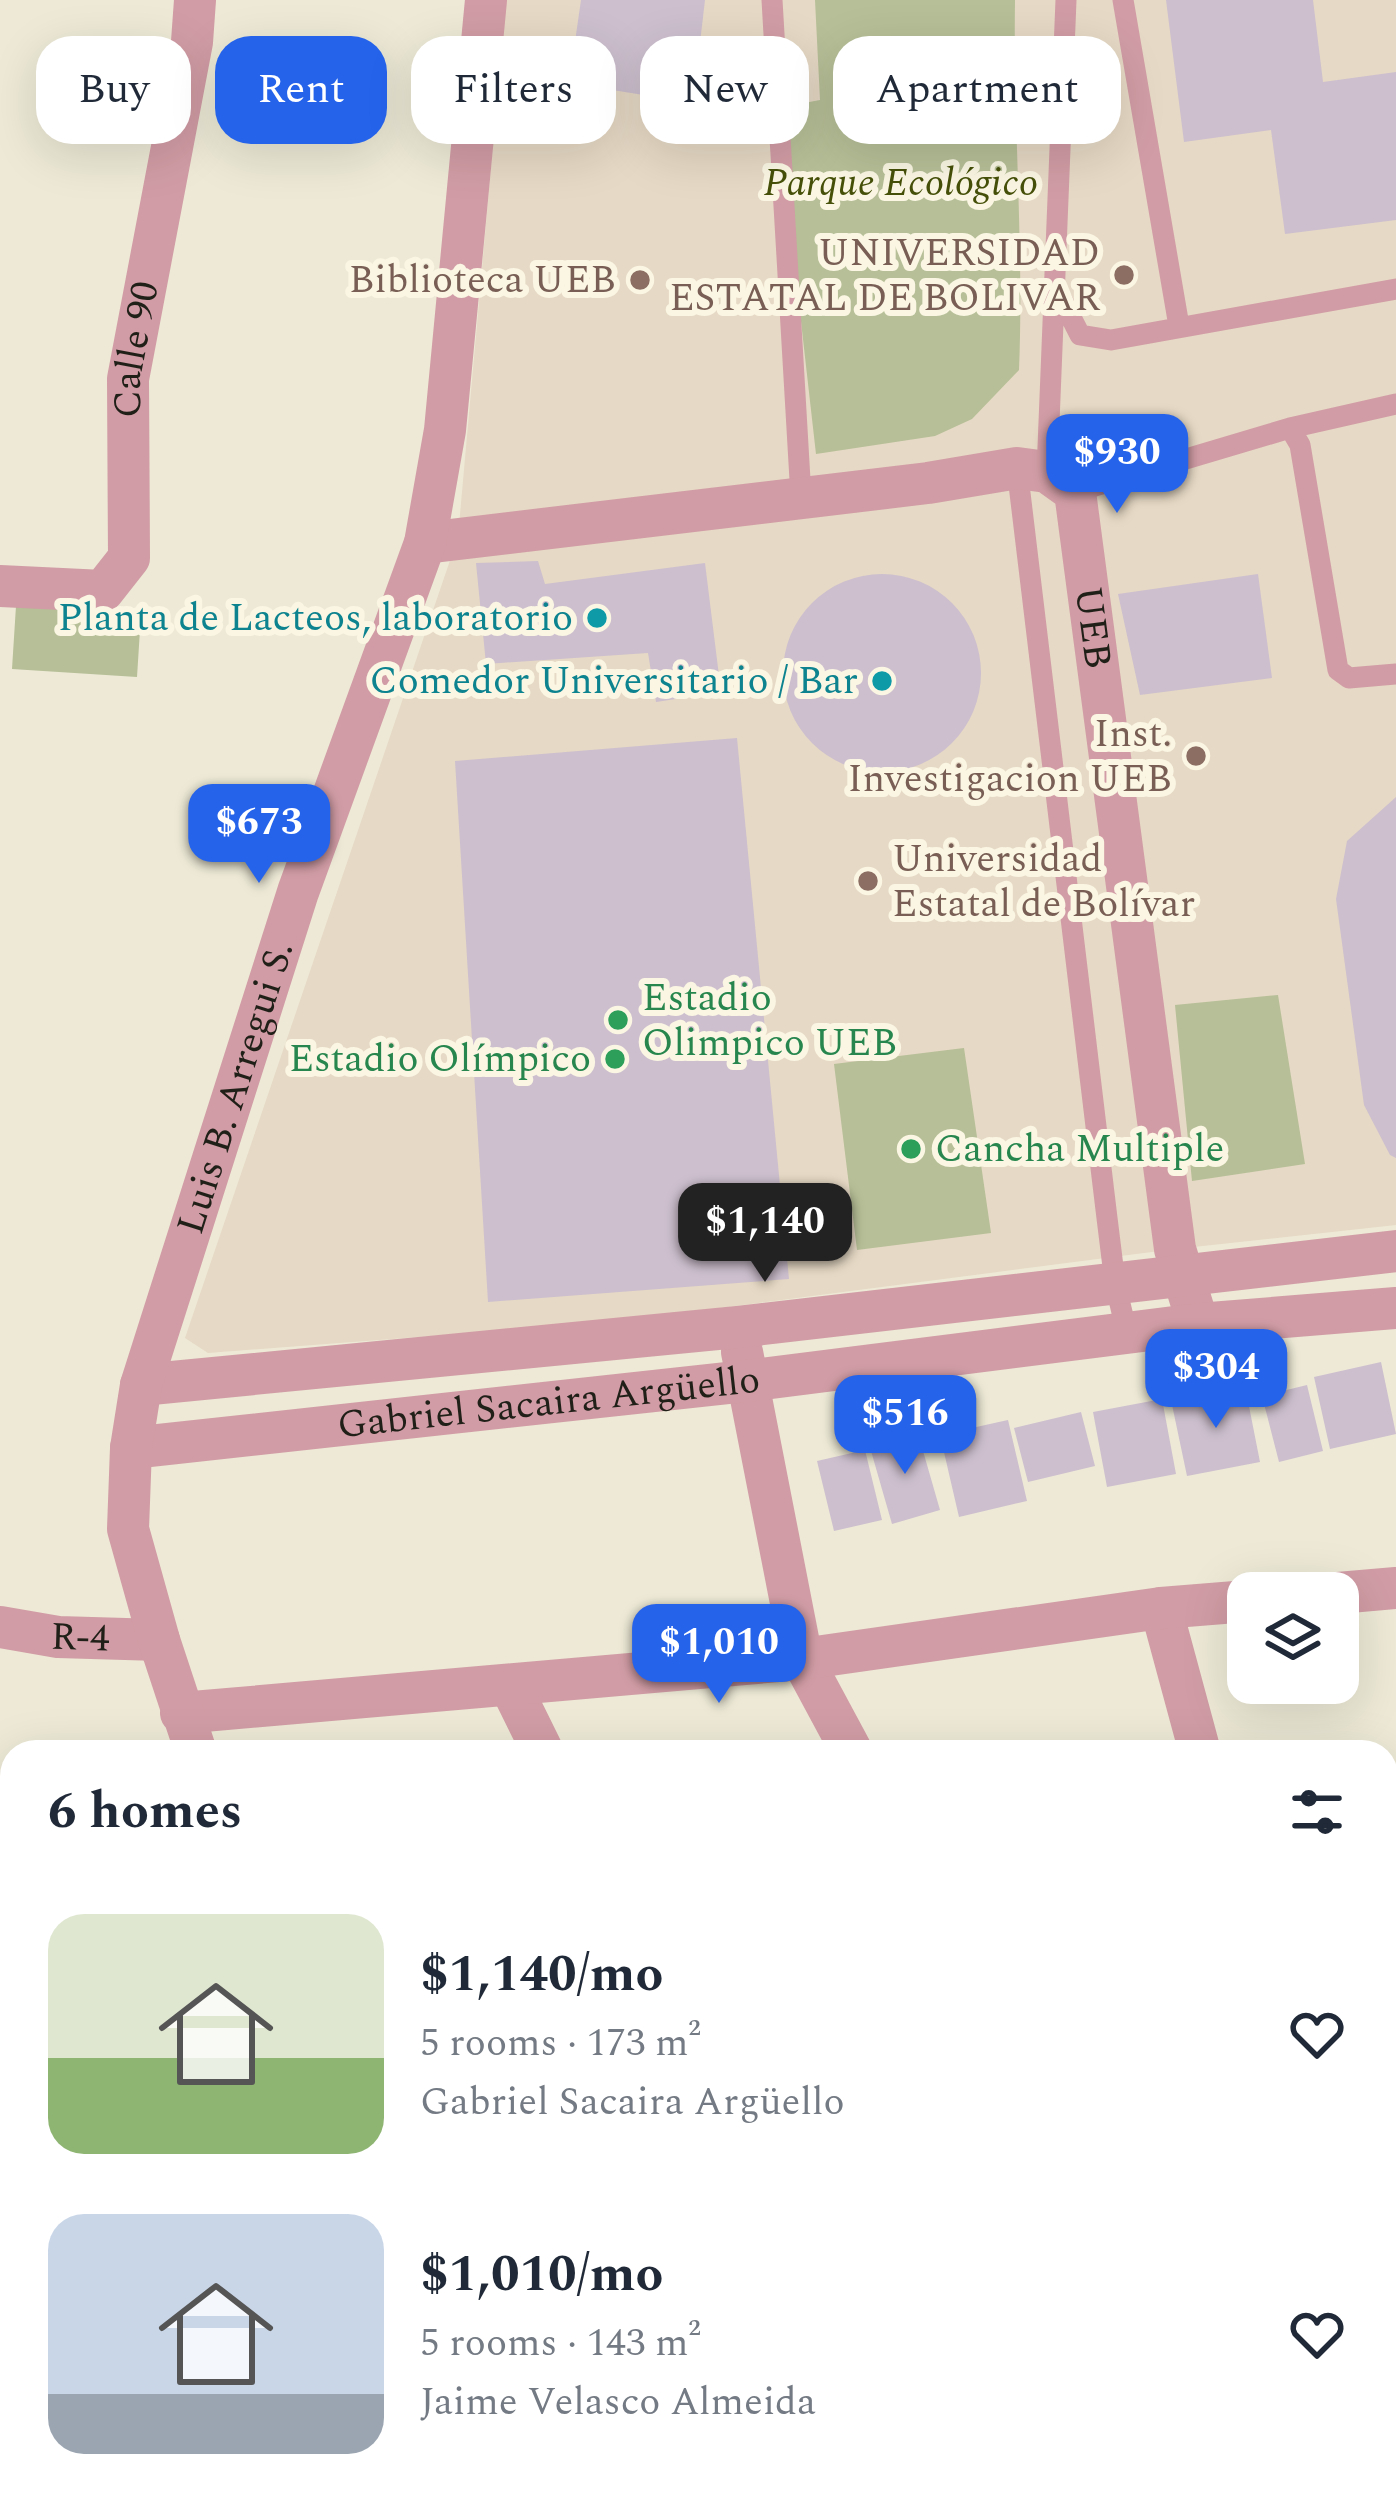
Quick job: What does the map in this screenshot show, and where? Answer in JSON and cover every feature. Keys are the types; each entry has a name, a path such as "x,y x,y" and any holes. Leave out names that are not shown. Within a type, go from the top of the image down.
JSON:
{"street":[{"name":"Calle 90","path":"0,586 103,591 129,558 128,379 192,42 195,0"},
{"name":"Luis B. Arregui S.","path":"189,1733 128,1529 131,1448 141,1385 298,892 424,543 446,430 486,0"},
{"path":"424,543 801,497 1046,477"},
{"name":"UEB","path":"1046,477 1172,1225 1198,1324"},
{"path":"1387,1252 1393,1318"},
{"name":"Gabriel Sacaira Argüello","path":"141,1385 738,1327 1387,1252"},
{"name":"Gabriel Sacaira Argüello","path":"131,1448 746,1381 1198,1324 1393,1318"},
{"path":"738,1327 802,1659 846,1740"},
{"path":"1359,1591 1396,1588"},
{"path":"189,1733 510,1685 802,1659 1227,1603"},
{"path":"1161,1608 1196,1740"},
{"name":"R-4","path":"0,1627 58,1637 159,1640"},
{"path":"510,1685 536,1740"}],"lane":[{"path":"772,0 801,497"},
{"path":"1066,0 1046,477 1115,1283 1127,1333"},
{"path":"1123,0 1179,326"},
{"path":"1054,284 1080,335 1111,340 1396,290"},
{"path":"1046,477 1396,404"},
{"path":"1290,428 1300,445 1338,670 1349,678 1396,674"}],"shaded area":[{"name":"Universidad Estatal de Bolívar","path":"506,0 1396,0 1396,1225 604,1323 208,1353 185,1338 458,537 493,144 616,144 616,36 503,36"}],"green space":[{"name":"Parque Ecológico","path":"815,0 1015,0 1015,36 833,36 833,144 1016,144 1019,370 972,419 935,436 816,454 784,144 809,144 809,102 820,100"},
{"path":"16,606 141,614 137,677 12,669"},
{"path":"1278,995 1305,1164 1192,1181 1175,1005"},
{"name":"Cancha Multiple","path":"964,1048 991,1233 857,1250 834,1064"}],"building":[{"path":"581,0 705,0 701,36 640,36 640,94 616,91 616,36 576,36"},
{"path":"1166,0 1313,0 1323,82 1396,72 1396,220 1285,234 1271,130 1184,142"},
{"name":"Planta de Lacteos, laboratorio","path":"538,561 545,584 705,563 721,692 656,702 648,653 486,664 476,563"},
{"name":"Comedor Universitario / Bar","path":"882,574 920,582 952,603 973,635 981,673 973,711 952,743 920,764 882,772 844,764 812,743 791,711 783,673 791,635 812,603 844,582"},
{"path":"1258,574 1272,678 1140,695 1118,594"},
{"name":"Estadio Olimpico UEB","path":"737,738 789,1279 488,1302 455,761"},
{"path":"1396,797 1396,1158 1364,1105 1336,899 1347,841"},
{"path":"1381,1362 1396,1434 1330,1449 1314,1377"},
{"path":"1307,1385 1323,1451 1279,1462 1262,1396"},
{"path":"1245,1386 1260,1462 1187,1476 1171,1400"},
{"path":"1162,1399 1176,1474 1107,1487 1093,1412"},
{"path":"1081,1412 1095,1466 1028,1482 1014,1428"},
{"path":"1008,1420 1027,1501 959,1517 940,1435"},
{"path":"917,1430 940,1510 892,1524 869,1444"},
{"path":"865,1450 882,1520 834,1531 817,1461"}],"place":[{"name":"UNIVERSIDAD ESTATAL DE BOLIVAR","path":"1124,275"},
{"name":"Biblioteca UEB","path":"640,280"},
{"name":"Planta de Lacteos, laboratorio","path":"597,618"},
{"name":"Comedor Universitario / Bar","path":"882,681"},
{"name":"Inst. Investigacion UEB","path":"1196,756"},
{"name":"Universidad Estatal de Bolívar","path":"868,881"},
{"name":"Estadio Olimpico UEB","path":"618,1020"},
{"name":"Estadio Olímpico","path":"615,1059"},
{"name":"Cancha Multiple","path":"911,1149"}]}
